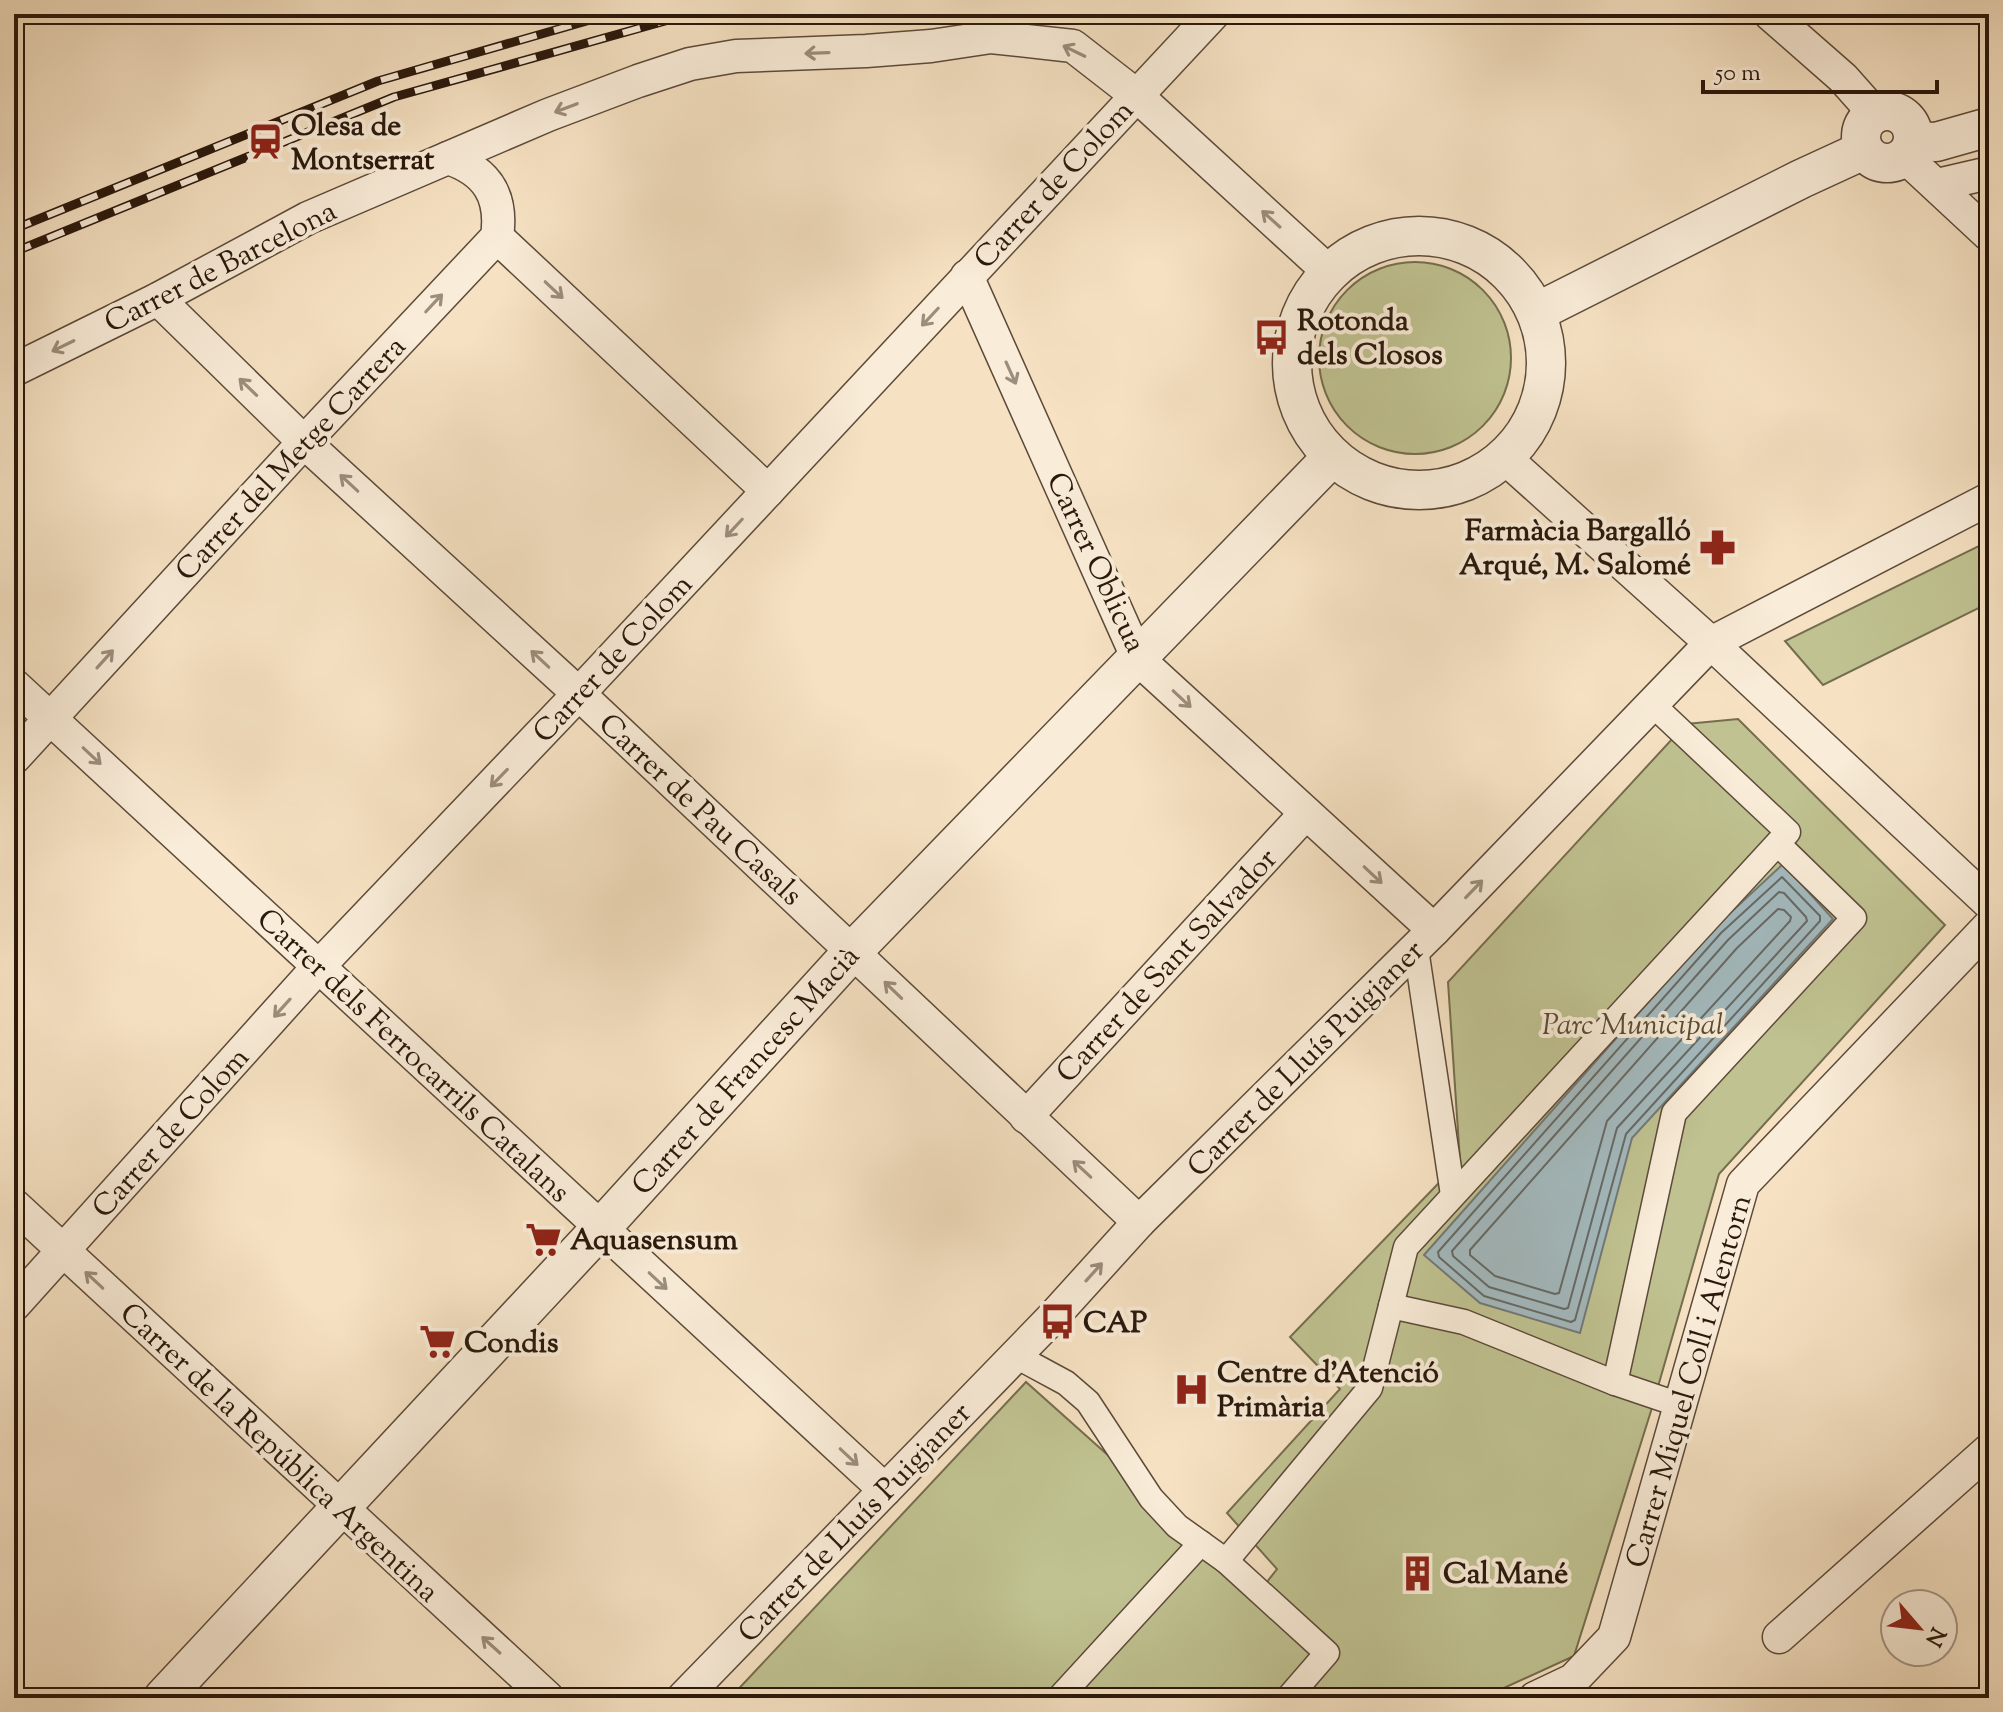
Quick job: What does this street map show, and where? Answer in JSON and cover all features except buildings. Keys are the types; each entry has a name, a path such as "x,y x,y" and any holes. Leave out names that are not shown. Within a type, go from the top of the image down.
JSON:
{"street":[{"name":"Carrer de Colom","path":"14,1305 319,966 579,694 1213,14"},
{"path":"1770,14 1843,78 1875,114"},
{"name":"Carrer de Barcelona","path":"14,370 158,299 308,218 548,115 690,64 736,56 866,51 991,37 1073,46 1136,95 1329,272"},
{"path":"1989,127 1908,149 1894,162 1883,163 1870,157 1861,141 1862,128 1875,114 1890,111 1900,115 1909,124 1908,149 1937,185 1989,235"},
{"path":"1537,312 1864,150"},
{"path":"448,158 469,165 482,176 494,196 500,217 497,237 768,491"},
{"path":"1937,185 1989,173"},
{"path":"1403,235 1444,236 1483,251 1515,277 1537,312 1547,350 1544,390 1530,427 1505,458 1473,479 1437,489 1399,489 1363,478 1332,457 1307,424 1293,386 1293,344 1305,305 1329,272 1363,247 1403,235"},
{"name":"Carrer del Metge Carrera","path":"14,758 497,237"},
{"name":"Carrer Oblicua","path":"967,276 1138,659 1306,813 1425,940"},
{"name":"Carrer de Pau Casals","path":"158,299 304,442 579,694 1139,1222"},
{"name":"Carrer de Francesc Macià","path":"163,1698 601,1228 853,951 1332,457"},
{"path":"1505,458 1711,643 1989,903"},
{"name":"Carrer de Lluís Puigjaner","path":"683,1698 1016,1356 1139,1222 1425,940 1711,643 1989,499"},
{"name":"Carrer dels Ferrocarrils Catalans","path":"14,685 885,1490"},
{"path":"1226,1561 1370,1388 1406,1247 1788,832 1652,704"},
{"name":"Carrer de Sant Salvador","path":"1026,1117 1306,813"},
{"path":"1615,1383 1674,1113 1854,918 1778,844"},
{"name":"Carrer Miquel Coll i Alentorn","path":"1535,1698 1573,1680 1614,1637 1743,1184 1989,926"},
{"path":"1425,940 1453,1195"},
{"name":"Carrer de la República Argentina","path":"14,1205 548,1698"},
{"path":"1391,1306 1464,1322 1615,1383 1680,1405"},
{"path":"1016,1356 1066,1383 1088,1402 1151,1498 1177,1526 1226,1561 1327,1653 1288,1698"},
{"path":"1779,1637 1989,1450"},
{"path":"1059,1698 1201,1543"}],"green space":[{"path":"1415,262 1434,263 1452,269 1483,290 1504,321 1510,339 1510,377 1504,395 1483,426 1452,447 1434,453 1415,454 1396,453 1378,447 1347,426 1326,395 1320,377 1319,358 1320,339 1326,321 1347,290 1378,269 1396,263"},
{"path":"1989,541 1989,603 1823,685 1785,641"},
{"name":"Parc Municipal","path":"1738,719 1945,925 1719,1174 1651,1411 1574,1656 1482,1698 730,1698 1026,1382 1260,1591 1277,1569 1227,1513 1340,1389 1290,1337 1460,1161 1448,982 1686,724"}],"water":[{"path":"1783,864 1833,919 1632,1138 1580,1333 1480,1303 1424,1255 1715,927"}],"railway":[{"path":"14,229 378,81 611,14"},
{"path":"14,252 394,97 690,14"}],"place":[{"name":"Olesa de Montserrat","path":"265,142"},
{"name":"Rotonda dels Closos","path":"1271,337"},
{"name":"Farmàcia Bargalló Arqué, M. Salomé","path":"1717,547"},
{"name":"Aquasensum","path":"544,1239"},
{"name":"CAP","path":"1057,1322"},
{"name":"Condis","path":"438,1342"},
{"name":"Centre d'Atenció Primària","path":"1191,1389"},
{"name":"Cal Mané","path":"1417,1573"}]}
